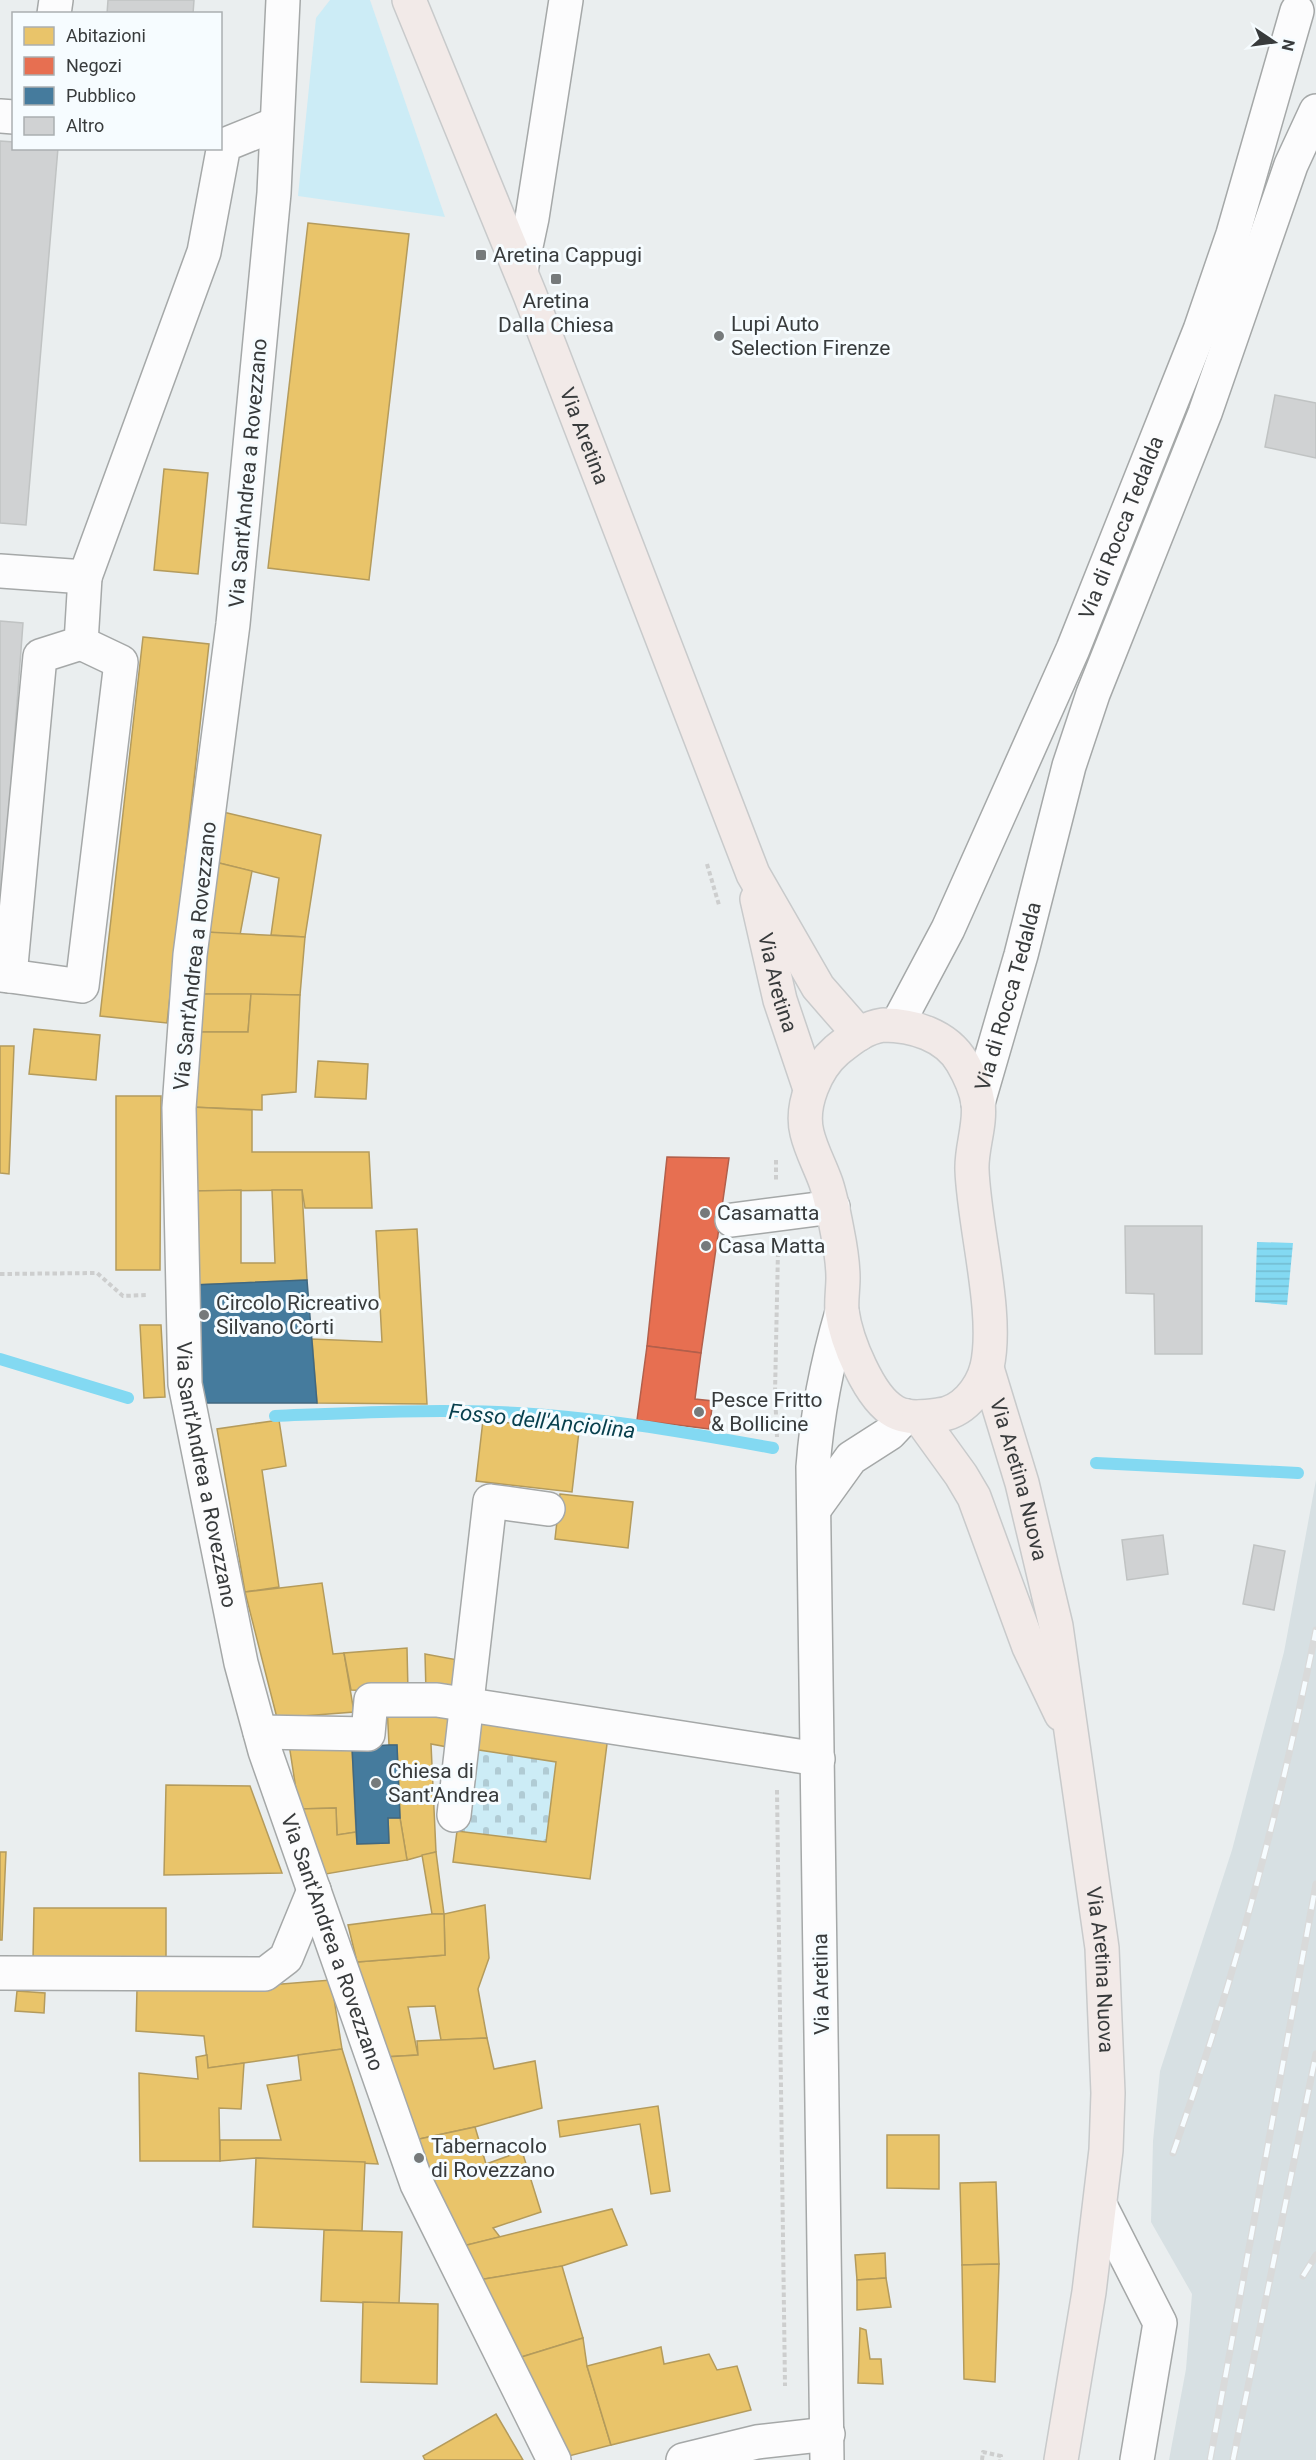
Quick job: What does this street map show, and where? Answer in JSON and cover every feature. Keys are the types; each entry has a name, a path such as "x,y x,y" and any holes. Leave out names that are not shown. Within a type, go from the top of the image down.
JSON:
{"main road":[{"name":"Via Aretina","path":"409,0 520,270 753,874 818,987 859,1034"},
{"name":"Via Aretina","path":"753,874 762,929 780,1000 810,1089"},
{"path":"897,1025 928,1033 947,1044 961,1059 970,1077 978,1103 971,1166 988,1309 987,1368 975,1393 960,1407 941,1415 913,1417 882,1403 868,1382 842,1312 843,1276 833,1207 806,1131 810,1089 821,1068 832,1055 869,1028 897,1025"},
{"name":"Via Aretina Nuova","path":"987,1368 1040,1551 1064,1670 1070,1732 1102,1948 1108,2093 1101,2208 1060,2460"},
{"name":"Via Aretina Nuova","path":"913,1417 961,1475 974,1497 1029,1647 1070,1732"}],"street":[{"name":"Via Sant'Andrea a Rovezzano","path":"283,0 274,194 233,624 190,955 179,1108 185,1384 241,1663 260,1732 314,1890 417,2184 554,2460"},
{"path":"520,270 532,218 566,0"},
{"name":"Via di Rocca Tedalda","path":"897,1025 948,929 1073,649 1200,330 1303,14"},
{"name":"Via di Rocca Tedalda","path":"978,1103 1021,955 1069,766 1093,694 1205,413 1291,165 1316,111"},
{"path":"81,643 85,577 204,252 224,145 276,124"},
{"path":"0,571 85,577"},
{"path":"81,643 121,662 82,986 5,975 40,656 81,643"},
{"path":"732,1220 833,1207"},
{"name":"Via Aretina","path":"827,2447 813,1467 816,1425 831,1350 842,1312"},
{"path":"815,1508 851,1458 913,1417"},
{"path":"454,1815 490,1501 548,1509"},
{"path":"260,1732 368,1734 371,1700 437,1700 818,1759"},
{"path":"0,1973 265,1974 286,1958 314,1890"},
{"path":"1101,2208 1160,2323 1137,2460"},
{"path":"683,2460 757,2442 827,2447"}],"path":[{"path":"706,860 723,917"},
{"path":"776,1156 775,1393 777,1439"},
{"path":"0,1274 97,1273 123,1296 183,1294"},
{"path":"776,1753 785,2386"},
{"path":"982,2460 983,2452 1001,2456 1000,2460"}],"shaded area":[{"path":"1316,1480 1316,2460 1169,2460 1186,2369 1192,2294 1151,2222 1153,2141 1160,2071 1232,1850 1284,1652"}],"green space":[{"path":"330,0 370,0 445,217 298,196 316,18"},
{"path":"470,1719 608,1736 590,1879 453,1862"}],"water":[{"path":"1257,1242 1293,1243 1287,1305 1255,1302"}],"building: Abitazioni":[{"path":"308,223 409,234 369,580 268,568"},
{"path":"164,469 208,473 198,574 154,570"},
{"path":"143,637 209,644 167,1023 100,1016"},
{"path":"223,812 321,835 305,937 271,935 279,878 215,862"},
{"path":"215,862 252,871 240,935 206,932"},
{"path":"206,932 305,937 300,995 200,994"},
{"path":"200,994 251,994 248,1032 200,1032"},
{"path":"251,994 300,995 296,1092 262,1095 262,1110 191,1107 200,1032 248,1032"},
{"path":"34,1029 100,1035 96,1080 29,1074"},
{"path":"0,1046 14,1046 9,1174 0,1173"},
{"path":"318,1061 368,1064 366,1099 315,1097"},
{"path":"116,1096 161,1096 160,1270 116,1270"},
{"path":"191,1107 252,1110 252,1152 369,1152 372,1208 305,1208 302,1190 193,1191"},
{"path":"241,1190 241,1263 275,1263 272,1190 302,1190 307,1280 193,1285 193,1191"},
{"path":"417,1229 427,1404 317,1403 312,1339 382,1342 376,1231"},
{"path":"140,1325 161,1325 165,1397 144,1398"},
{"path":"279,1420 286,1466 262,1470 279,1587 245,1592 217,1429"},
{"path":"483,1420 579,1431 572,1492 476,1481"},
{"path":"560,1494 633,1502 628,1548 555,1539"},
{"path":"322,1583 333,1654 344,1653 354,1712 277,1718 245,1592"},
{"path":"407,1648 408,1692 351,1690 344,1653"},
{"path":"425,1654 458,1660 456,1692 426,1692"},
{"path":"387,1705 454,1710 453,1748 431,1744 436,1852 407,1860 400,1818 397,1745 389,1745"},
{"path":"470,1719 608,1736 590,1879 453,1862 457,1831 546,1842 556,1762 466,1748"},
{"path":"289,1744 352,1747 356,1832 337,1835 336,1808 299,1809"},
{"path":"166,1785 250,1786 282,1873 164,1875"},
{"path":"336,1808 337,1835 356,1832 357,1844 389,1843 388,1818 400,1818 407,1860 320,1875 299,1809"},
{"path":"0,1852 6,1852 2,1940 0,1940"},
{"path":"436,1852 444,1914 432,1914 422,1855"},
{"path":"485,1905 489,1958 478,1989 487,2038 441,2040 435,2006 408,2007 418,2055 384,2057 357,1962 445,1955 444,1914"},
{"path":"34,1908 166,1908 166,1962 33,1961"},
{"path":"444,1914 445,1955 357,1962 348,1925"},
{"path":"331,1980 342,2049 208,2068 204,2036 136,2031 137,1989 207,1990"},
{"path":"17,1991 45,1993 44,2013 15,2011"},
{"path":"487,2038 494,2069 535,2061 542,2108 475,2127 410,2141 384,2057 418,2055 417,2041"},
{"path":"342,2049 378,2164 256,2158 220,2161 220,2140 281,2140 267,2085 301,2080 298,2055"},
{"path":"207,2055 208,2068 244,2063 241,2109 219,2108 220,2161 140,2161 139,2073 198,2079 196,2057"},
{"path":"658,2106 670,2191 651,2194 640,2124 560,2137 558,2121"},
{"path":"475,2127 486,2164 522,2151 541,2212 493,2228 500,2237 463,2246 410,2141"},
{"path":"887,2135 939,2135 939,2189 887,2188"},
{"path":"256,2158 365,2162 362,2231 253,2227"},
{"path":"996,2182 999,2264 962,2265 960,2183"},
{"path":"612,2209 627,2245 562,2266 478,2280 463,2246"},
{"path":"324,2230 402,2232 399,2304 321,2301"},
{"path":"885,2253 886,2278 857,2280 855,2255"},
{"path":"999,2264 995,2382 964,2379 962,2265"},
{"path":"562,2266 583,2338 515,2359 478,2280"},
{"path":"886,2278 891,2307 857,2310 857,2280"},
{"path":"363,2302 438,2304 437,2384 361,2382"},
{"path":"860,2328 866,2330 870,2359 881,2359 883,2384 858,2383"},
{"path":"583,2338 587,2366 611,2445 569,2456 515,2359"},
{"path":"661,2347 664,2364 709,2354 717,2370 737,2366 751,2410 611,2445 587,2366"},
{"path":"496,2414 523,2460 425,2460 423,2456"}],"building: Negozi":[{"path":"667,1157 729,1158 701,1353 647,1346"},
{"path":"647,1346 701,1353 695,1399 713,1401 709,1429 637,1420"}],"building: Pubblico":[{"path":"307,1280 317,1403 202,1403 193,1285"},
{"name":"Chiesa di Sant'Andrea","path":"397,1745 400,1818 388,1818 389,1843 357,1844 352,1747"}],"building: Altro":[{"path":"108,0 194,0 193,12 107,12"},
{"path":"0,141 12,142 12,150 58,150 26,525 0,523"},
{"path":"1275,395 1316,403 1316,458 1265,447"},
{"path":"0,621 23,623 0,932"},
{"path":"1125,1226 1202,1226 1202,1354 1155,1354 1154,1294 1126,1293"},
{"path":"1163,1535 1168,1574 1127,1580 1122,1540"},
{"path":"1254,1545 1285,1551 1274,1610 1243,1604"}],"waterway":[{"name":"Fosso dell'Anciolina","path":"0,1359 128,1398"},
{"name":"Fosso dell'Anciolina","path":"275,1416 414,1411 532,1414 636,1425 773,1448"},
{"name":"Fosso dell'Anciolina","path":"1096,1463 1298,1473"}],"railway":[{"path":"1173,2153 1216,2024 1254,1894 1287,1763 1316,1630"},
{"path":"1210,2460 1316,1884"},
{"path":"1233,2460 1316,2054"},
{"path":"1303,2276 1316,2255"}],"place":[{"name":"Aretina Cappugi","path":"481,255"},
{"name":"Aretina Dalla Chiesa","path":"556,279"},
{"name":"Lupi Auto Selection Firenze","path":"719,336"},
{"name":"Casamatta","path":"705,1213"},
{"name":"Casa Matta","path":"706,1246"},
{"name":"Circolo Ricreativo Silvano Corti","path":"204,1315"},
{"name":"Pesce Fritto & Bollicine","path":"699,1412"},
{"name":"Chiesa di Sant'Andrea","path":"376,1783"},
{"name":"Tabernacolo di Rovezzano","path":"419,2158"}]}
